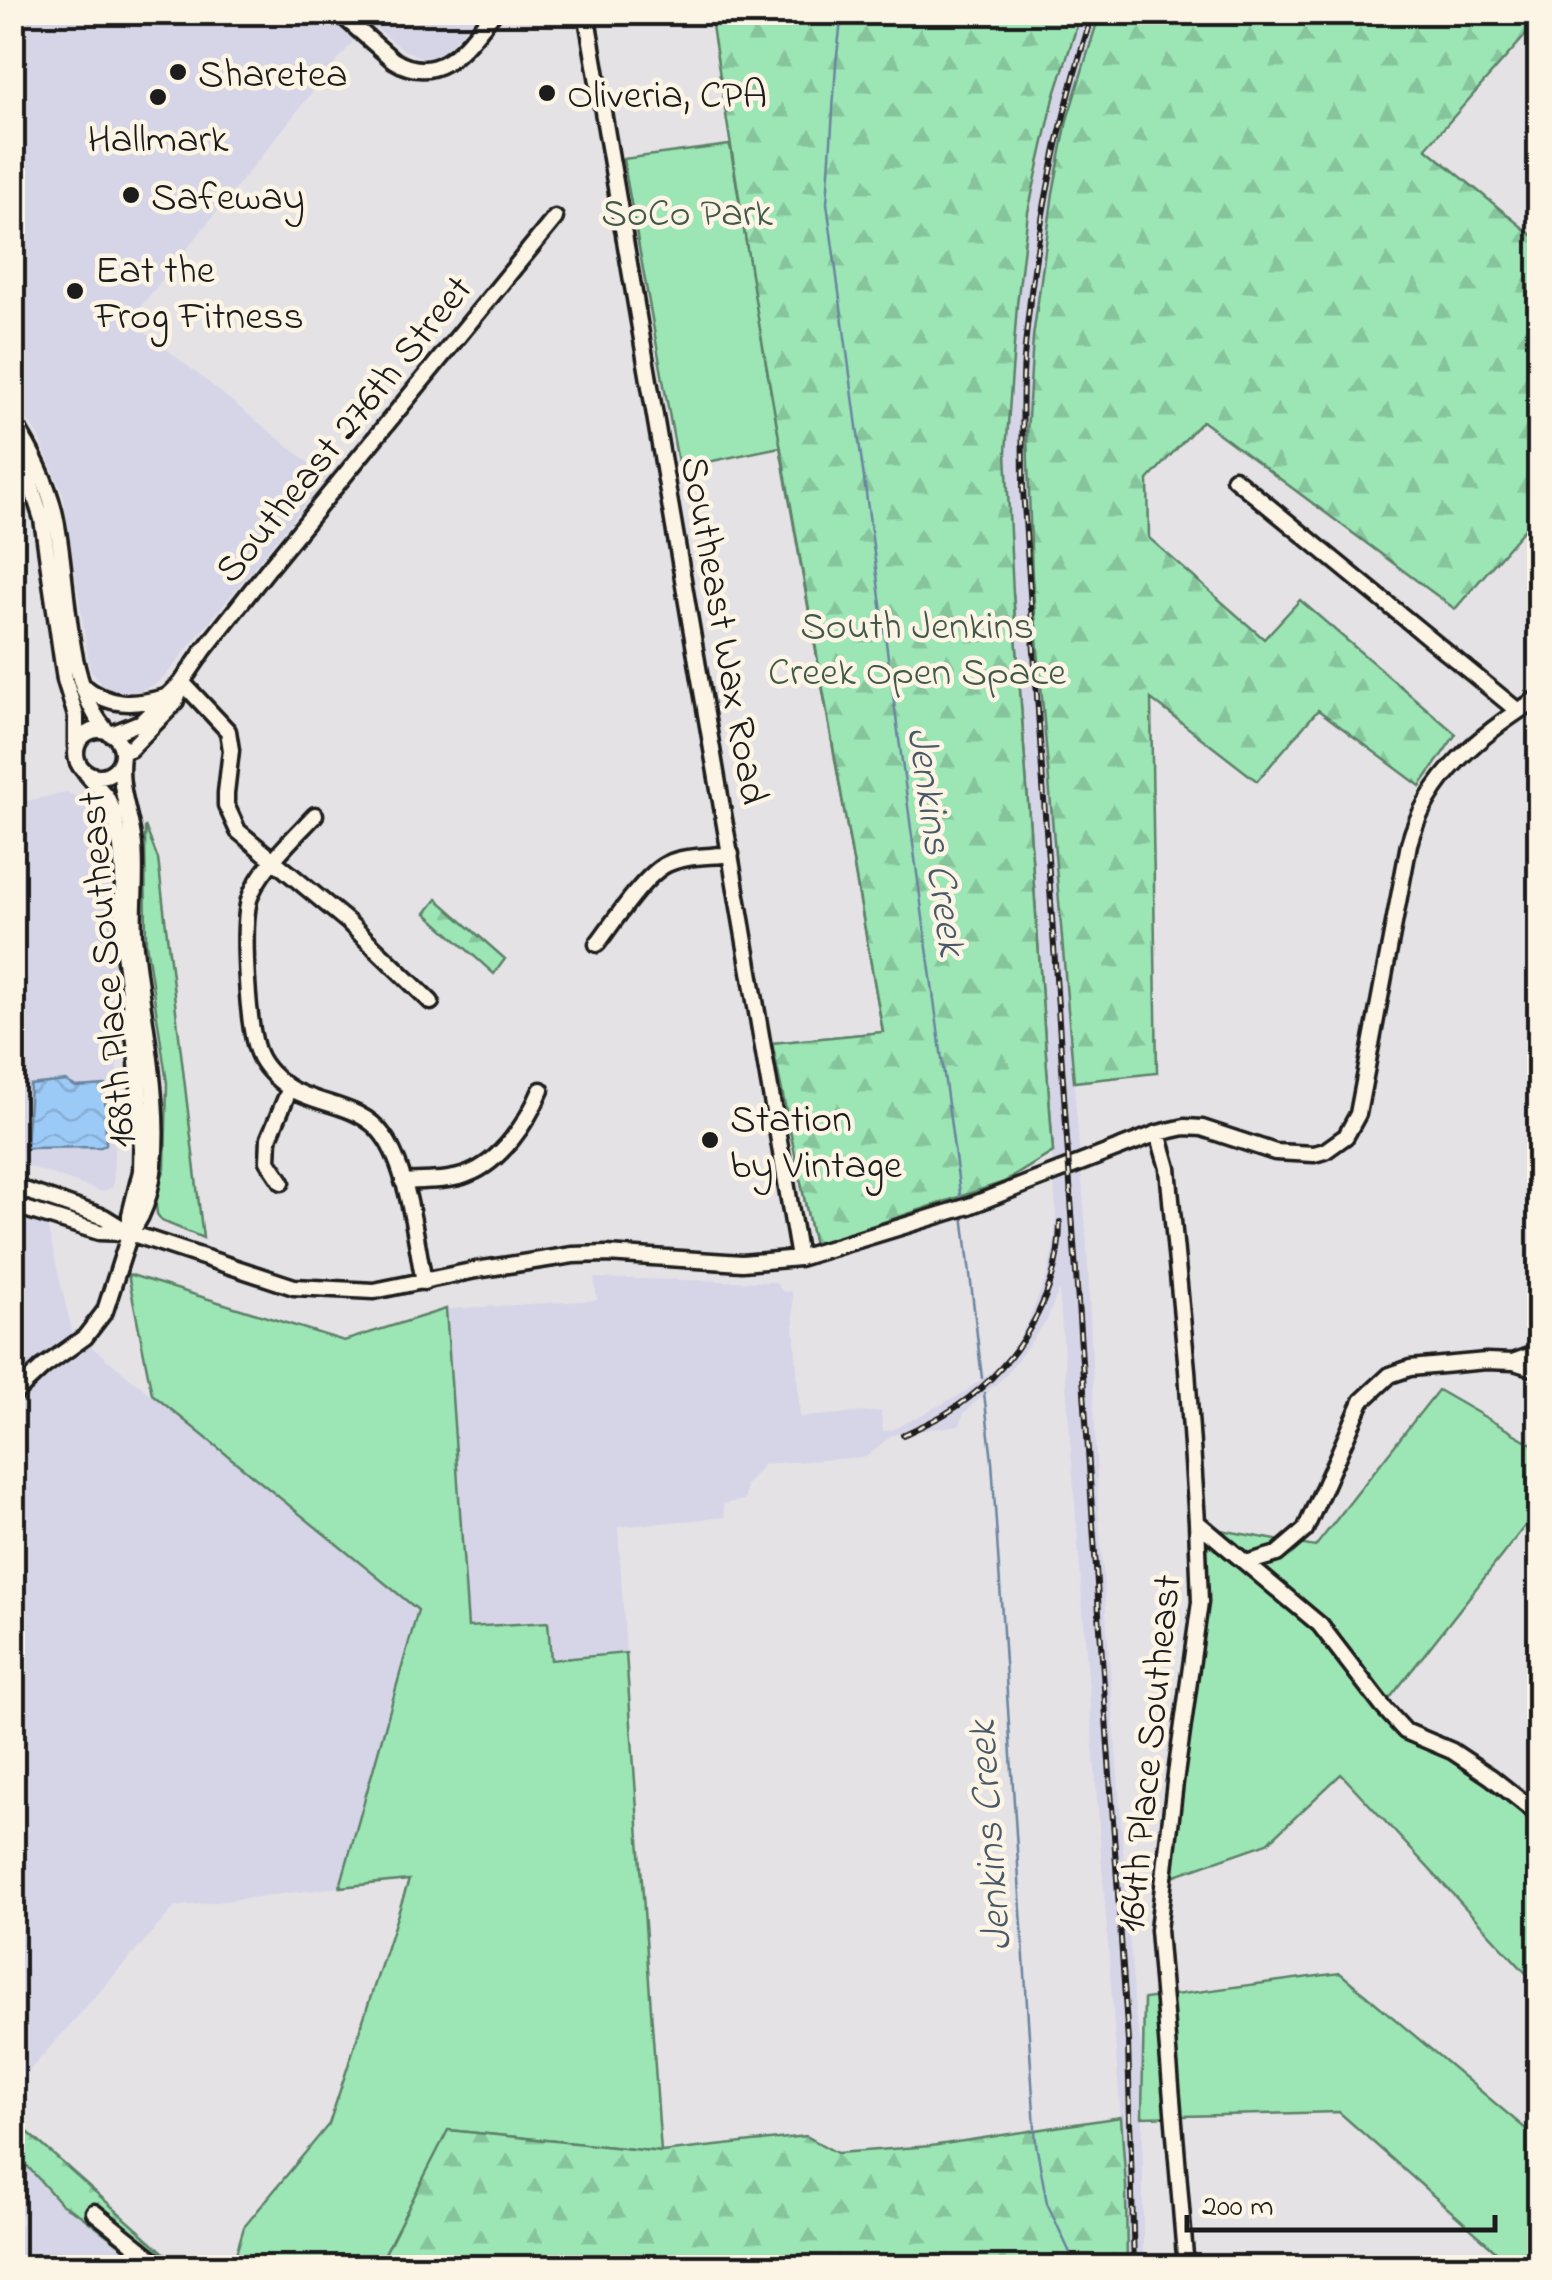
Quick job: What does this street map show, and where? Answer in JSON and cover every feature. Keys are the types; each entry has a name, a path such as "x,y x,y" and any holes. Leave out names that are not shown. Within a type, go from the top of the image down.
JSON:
{"street":[{"path":"338,12 402,66 420,70 453,58 494,12"},
{"name":"Southeast Wax Road","path":"586,12 799,1258"},
{"name":"Southeast 276th Street","path":"110,733 141,722 182,682 279,555 556,218"},
{"name":"168th Place Southeast","path":"12,420 33,454 54,509 82,685 91,711 110,733"},
{"name":"168th Place Southeast","path":"12,445 28,476 42,518 65,680 76,716 76,747"},
{"path":"1234,478 1518,711"},
{"path":"182,682 228,731 231,750 226,805 238,831 348,922 432,1002"},
{"name":"Southeast 276th Street","path":"122,753 175,703 182,682"},
{"path":"82,685 118,704 166,697"},
{"path":"12,1186 104,1217 130,1233 294,1287 374,1291 476,1270 574,1256 606,1254 742,1263 799,1258 943,1215 1158,1133 1185,1127 1202,1128 1276,1152 1314,1154 1336,1145 1352,1127 1362,1102 1395,916 1414,826 1424,803 1444,774 1476,744 1540,697"},
{"path":"89,732 110,733 119,742 122,753 117,768 100,777 86,773 77,762 76,747 89,732"},
{"name":"168th Place Southeast","path":"122,753 120,784 133,838 136,958 156,1120 150,1193 140,1220 130,1233"},
{"name":"168th Place Southeast","path":"12,1396 99,1321 110,1301 130,1233 130,1215 141,1170 142,1125 122,936 120,848 113,810 86,773"},
{"path":"315,815 274,860 250,899 246,942 251,1017 258,1053 290,1088 362,1116 376,1126 394,1153 404,1182 424,1282"},
{"path":"597,944 646,881 666,864 732,854"},
{"path":"282,1182 268,1161 269,1138 290,1088"},
{"path":"404,1182 469,1174 490,1161 523,1124 541,1090"},
{"name":"164th Place Southeast","path":"1158,1133 1168,1168 1188,1370 1200,1602 1158,1930 1185,2265"},
{"path":"12,1205 99,1232 130,1233"},
{"path":"1246,1563 1276,1554 1306,1530 1362,1401 1390,1375 1410,1368 1514,1362 1540,1352"},
{"path":"1514,1362 1540,1370"},
{"path":"1198,1522 1320,1625 1405,1731 1452,1751 1540,1816"},
{"path":"94,2212 164,2268"}],"shaded area":[{"path":"13,12 323,13 355,39 130,320 327,477 167,674 139,691 116,692 101,684 90,669 63,494 38,436 13,398"},
{"path":"358,13 479,13 438,56 421,57 403,50"},
{"path":"1081,13 1100,13 1067,120 1053,193 1033,337 1027,434 1032,577 1087,1242 1098,1502 1135,2012 1143,2053 1143,2267 1127,2267 1126,2187 1059,1290 1047,1320 1007,1374 964,1413 960,1425 892,1435 866,1457 764,1464 746,1485 745,1500 723,1504 725,1517 618,1527 626,1653 550,1660 548,1622 468,1628 446,1309 597,1300 594,1278 775,1282 783,1292 792,1291 800,1417 881,1411 883,1431 963,1393 990,1373 1012,1351 1028,1321 1047,1276 1055,1240 1056,1208 1006,452 1028,212 1054,98"},
{"path":"67,792 99,809 110,884 118,1037 113,1187 102,1192 13,1161 13,804"},
{"path":"13,1214 47,1225 72,1331 419,1610 340,1887 175,1907 13,2089"},
{"path":"12,2150 73,2212 149,2267 16,2267 13,2236 23,2221 13,2197"}],"green space":[{"path":"710,13 1081,13 1054,98 1028,212 1006,452 1053,1152 1004,1182 814,1245 772,1043 883,1032 757,312"},
{"path":"1100,13 1539,13 1539,20 1426,148 1539,241 1540,511 1455,609 1202,421 1148,480 1149,538 1264,639 1300,600 1456,734 1420,786 1318,710 1257,781 1151,699 1157,1073 1074,1082 1032,577 1027,434 1033,337 1053,193 1067,120"},
{"name":"South Jenkins Creek Open Space","path":"730,145 771,393 1013,593 1053,1152 1004,1182 814,1245 772,1043 883,1032 780,447 679,468 623,159"},
{"path":"145,826 158,859 203,1238 162,1221 157,1214 155,1196 165,1168 167,1083 146,943"},
{"path":"437,899 505,959 494,974 426,913"},
{"path":"128,1274 344,1341 446,1309 468,1627 548,1622 551,1660 626,1653 661,2152 449,2130 378,2267 232,2267 244,2227 329,2124 409,1880 340,1887 418,1610 152,1394"},
{"path":"1438,1390 1539,1448 1539,1508 1383,1707 1405,1731 1514,1794 1539,1816 1539,1987 1341,1774 1268,1843 1164,1879 1204,1527 1315,1547"},
{"path":"1340,1973 1539,2140 1539,2267 1514,2267 1339,2112 1142,2117 1144,1999"},
{"path":"1121,2117 1127,2267 378,2267 448,2130 661,2152 806,2136 837,2153 931,2146"},
{"path":"12,2118 180,2267 149,2267 61,2204 13,2150"}],"water":[{"path":"66,1081 76,1087 105,1085 106,1144 26,1148 30,1085"}],"waterway":[{"name":"Jenkins Creek","path":"842,12 827,203 961,1201"},
{"name":"Jenkins Creek","path":"963,1214 982,1378"},
{"name":"Jenkins Creek","path":"984,1393 992,1461 1036,2144 1047,2203 1077,2268"}],"railway":[{"path":"1093,12 1058,140 1034,270 1023,374 1023,489 1128,2042 1134,2268"},
{"path":"903,1435 969,1398 1010,1357 1041,1307 1058,1251 1060,1222"}],"place":[{"name":"Sharetea","path":"178,72"},
{"name":"Oliveria, CPA","path":"547,93"},
{"name":"Hallmark","path":"158,97"},
{"name":"Safeway","path":"131,195"},
{"name":"Eat the Frog Fitness","path":"75,291"},
{"name":"Station by Vintage","path":"710,1140"}],"park label":[{"name":"SoCo Park","path":"687,211"}]}
